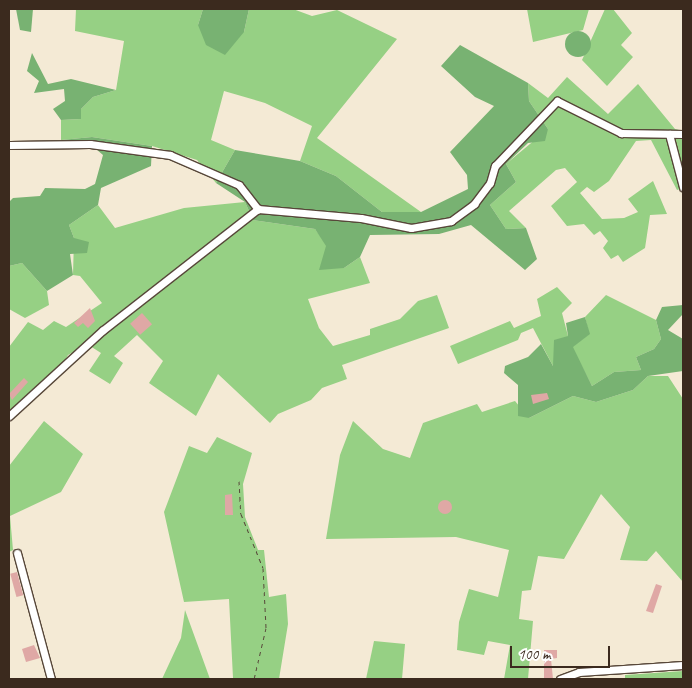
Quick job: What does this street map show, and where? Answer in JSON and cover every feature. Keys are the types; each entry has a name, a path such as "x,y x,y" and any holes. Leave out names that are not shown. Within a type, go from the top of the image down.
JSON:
{"street":[{"path":"9,416 103,330 258,209 352,217 411,228 451,221 474,204 499,161 557,101 621,133 683,134"},
{"path":"670,134 683,187"},
{"path":"9,145 90,144 170,155 239,185 258,209"},
{"path":"17,553 51,679"},
{"path":"560,679 579,672 683,665"}],"path":[{"path":"239,481 241,514 263,568 266,628 254,679"}],"green space":[{"path":"16,9 33,9 31,32 20,30"},
{"path":"76,9 203,9 198,25 244,32 249,9 293,9 312,16 337,10 397,39 317,138 421,212 382,212 336,176 300,161 312,126 265,103 224,91 211,140 235,150 216,183 197,160 152,146 92,137 61,140 61,120 81,119 81,109 93,97 116,90 124,41 75,31"},
{"path":"203,9 249,9 244,32 225,55 206,45 198,25"},
{"path":"527,9 589,9 583,30 533,42"},
{"path":"605,9 613,9 632,33 621,45 633,57 607,86 582,60"},
{"path":"578,31 587,35 591,44 587,53 578,57 569,53 565,44 569,35"},
{"path":"460,45 528,83 529,101 548,129 545,141 528,143 506,164 516,182 490,205 506,229 526,228 537,259 525,270 471,225 439,234 370,235 360,257 344,268 319,270 326,246 315,229 253,220 245,202 216,183 235,150 300,161 336,176 382,212 421,212 468,189 467,175 450,152 494,106 475,97 441,66"},
{"path":"32,53 48,84 71,79 116,90 93,97 81,109 81,119 61,120 53,109 65,101 64,89 34,93 39,81 27,71"},
{"path":"567,77 608,114 638,84 675,129 683,131 683,188 677,190 651,140 636,141 609,181 594,192 587,187 580,193 602,219 624,218 638,212 628,199 653,181 667,214 650,215 645,248 623,262 618,255 611,259 603,248 608,241 600,231 594,235 584,224 567,226 551,206 577,182 565,168 556,170 509,211 526,228 506,229 490,205 516,182 506,164 548,129 529,101 528,83 548,98"},
{"path":"92,137 152,146 151,166 101,188 98,205 69,225 74,238 89,242 87,253 70,254 73,275 47,291 22,263 9,266 9,202 13,198 40,196 45,188 85,189 95,184 103,155 96,149 62,148 61,140"},
{"path":"245,202 253,220 315,229 344,268 360,257 370,283 308,299 319,328 333,346 370,335 370,329 400,319 418,301 437,295 449,328 342,365 347,379 322,388 311,400 278,414 270,423 218,374 196,416 149,383 163,361 137,335 114,356 123,363 110,384 89,371 101,353 87,344 68,355 60,370 9,418 9,347 28,322 43,330 54,321 66,327 102,303 80,276 73,275 74,238 69,225 98,205 115,228 184,208"},
{"path":"22,263 47,291 49,305 25,318 9,309 9,266"},
{"path":"557,287 572,303 562,313 568,336 553,366 533,328 521,333 518,340 458,364 450,346 510,321 514,328 541,316 537,299"},
{"path":"606,295 656,320 661,339 654,349 636,357 641,370 614,372 592,386 572,347 589,334 585,317"},
{"path":"683,305 683,314 668,330 683,339 683,371 648,376 633,390 596,402 573,396 529,418 518,416 518,385 504,373 505,366 528,357 541,344 553,366 554,340 568,336 566,323 585,317 590,334 573,347 592,386 614,372 641,370 636,357 654,349 661,339 656,320 662,307"},
{"path":"648,376 668,376 683,399 683,582 656,551 647,561 620,560 630,527 601,494 564,559 538,556 531,590 522,591 519,619 533,621 528,679 504,679 510,645 488,641 484,655 457,650 459,622 469,589 498,597 509,550 456,537 326,539 340,455 353,421 383,449 410,458 423,423 477,404 482,412 515,401 529,418 573,396 596,402 633,390"},
{"path":"44,421 83,454 61,492 10,516 13,550 9,552 9,466"},
{"path":"217,437 252,453 243,484 245,517 258,550 264,550 269,597 286,594 288,624 279,679 220,679 233,678 229,599 184,602 164,512 189,446 207,453"},
{"path":"185,610 210,679 162,679 181,638"},
{"path":"374,641 405,644 402,679 366,679"},
{"path":"683,671 683,679 625,679 625,675"}],"building":[{"path":"90,308 95,321 88,328 83,323 78,327 74,323"},
{"path":"142,313 152,324 140,335 130,324"},
{"path":"24,378 28,382 12,400 9,394"},
{"path":"547,393 549,399 533,404 531,395"},
{"path":"232,494 233,515 225,515 225,495"},
{"path":"442,500 448,500 452,507 448,514 442,514 438,510 438,504"},
{"path":"17,572 23,595 16,597 10,574"},
{"path":"656,584 662,586 653,613 646,611"},
{"path":"34,645 40,658 26,662 22,649"},
{"path":"544,650 557,650 557,658 551,659 553,679 544,679"}]}
